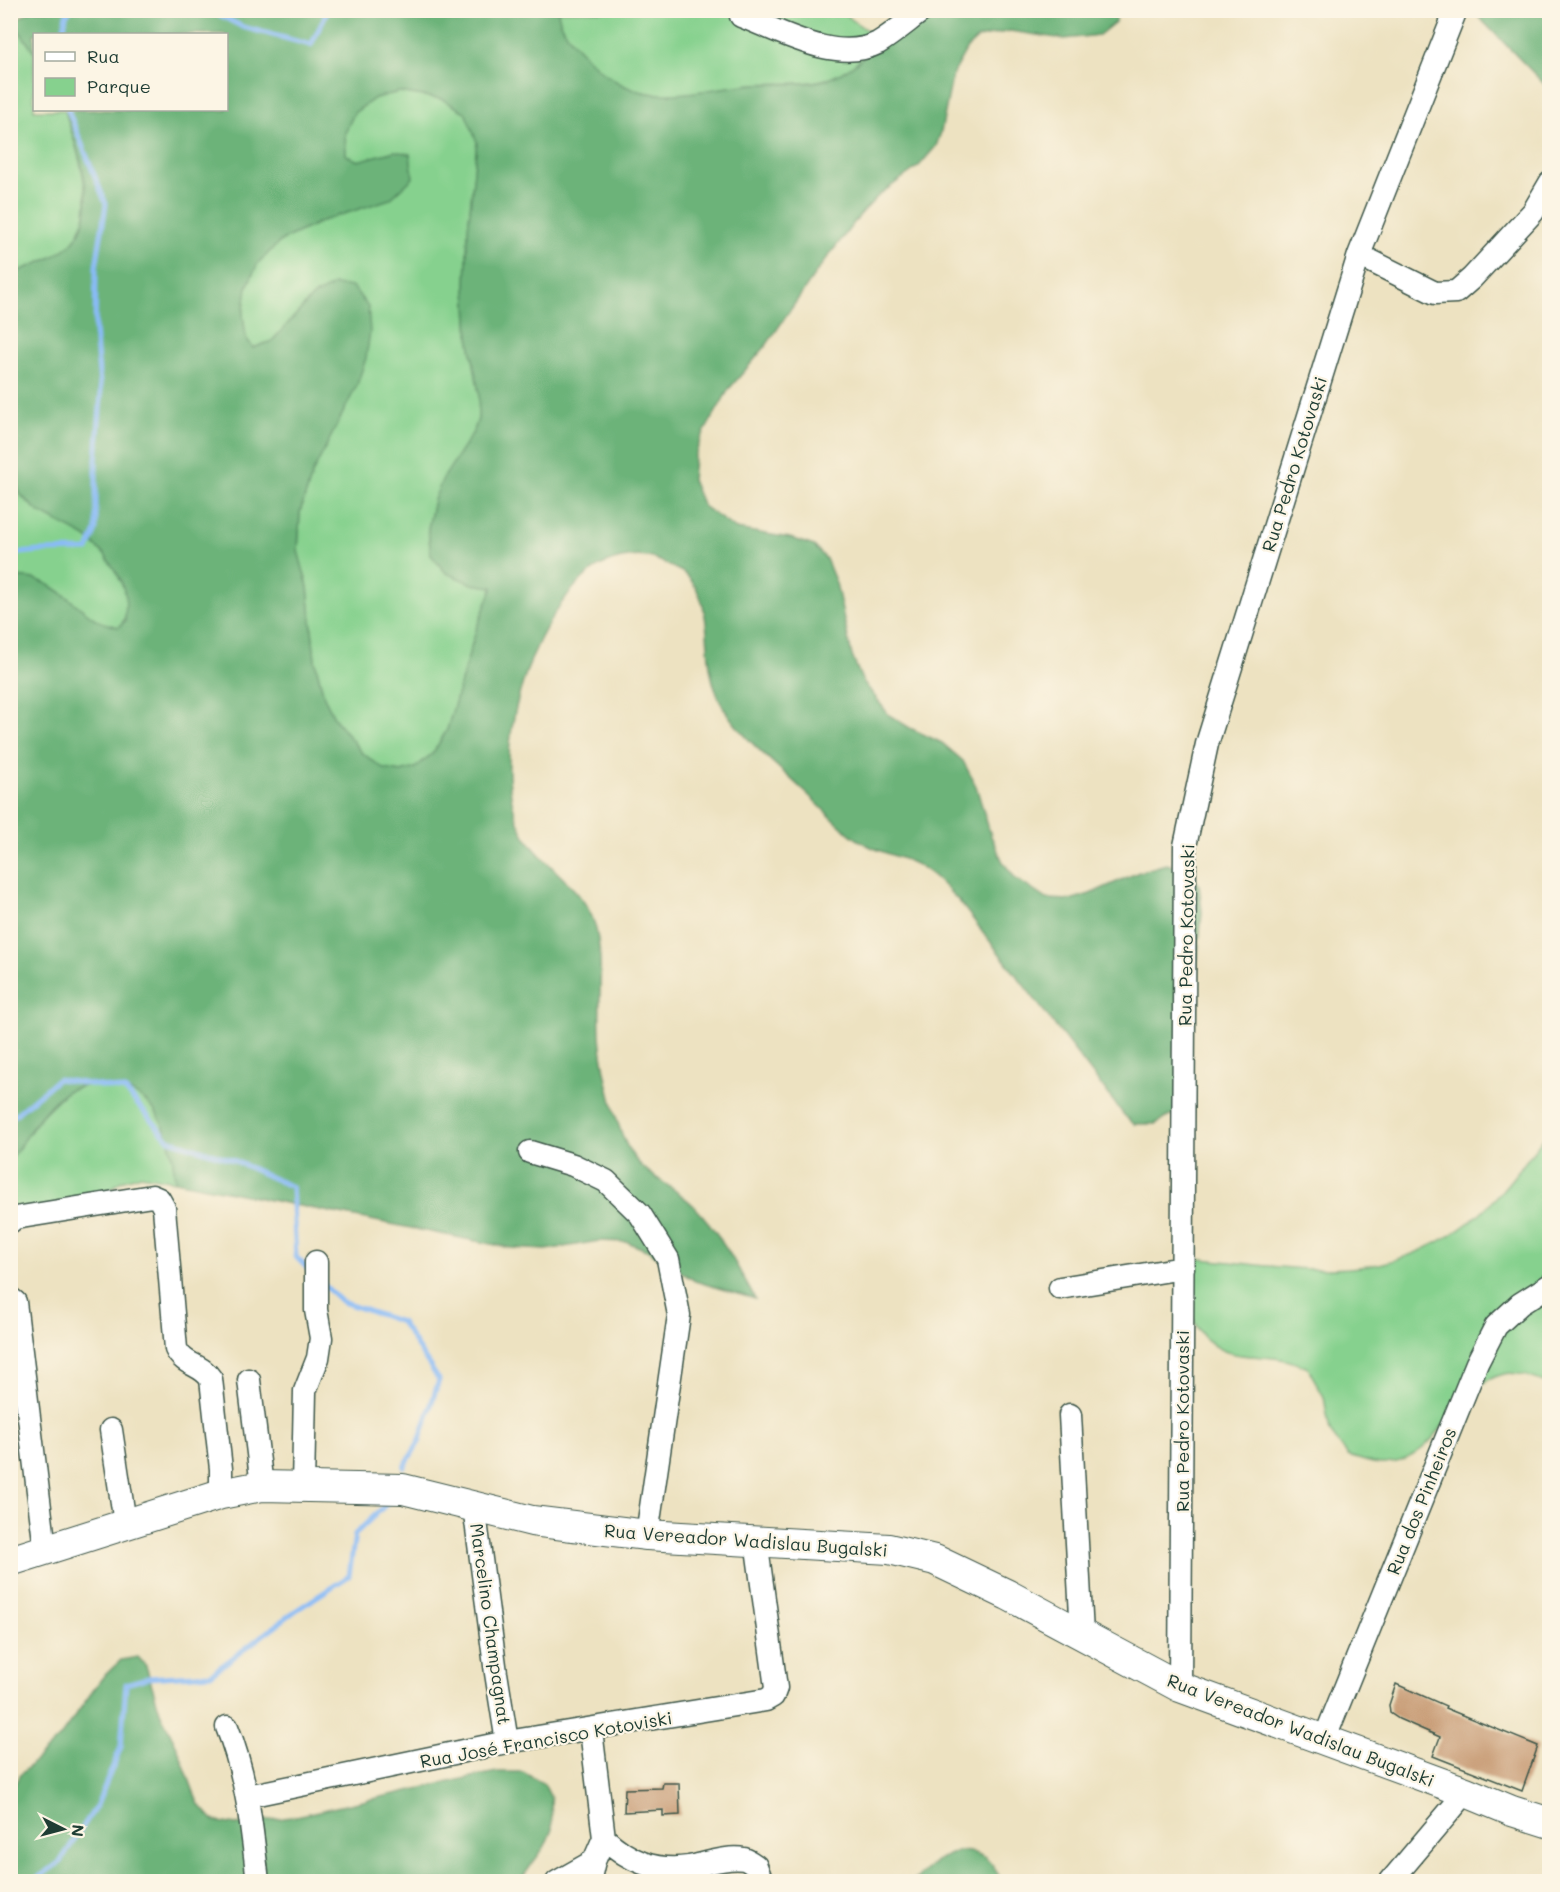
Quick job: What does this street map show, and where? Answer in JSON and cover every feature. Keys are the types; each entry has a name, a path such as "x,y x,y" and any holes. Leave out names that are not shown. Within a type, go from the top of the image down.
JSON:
{"main road":[{"name":"Rua Vereador Wadislau Bugalski","path":"10,1561 221,1494 262,1486 403,1489 532,1521 647,1535 889,1549 935,1560 1082,1634 1180,1687 1512,1811 1550,1823"}],"street":[{"path":"741,16 825,49 848,50 876,44 923,10"},
{"name":"Rua Pedro Kotovaski","path":"1180,1687 1185,846 1208,744 1359,255 1456,10"},
{"path":"1359,255 1435,293 1456,292 1472,278 1533,212 1550,183"},
{"path":"530,1152 573,1165 606,1181 640,1214 668,1259 679,1315 647,1535"},
{"path":"10,1221 15,1218 152,1196 159,1199 164,1208 176,1349 180,1358 208,1374 211,1379 221,1469 221,1494"},
{"path":"303,1486 305,1391 318,1358 321,1338 316,1310 316,1262"},
{"path":"1060,1288 1183,1268"},
{"name":"Rua dos Pinheiros","path":"1324,1740 1478,1363 1496,1326 1520,1304 1550,1285"},
{"path":"10,1298 15,1302 45,1549"},
{"path":"249,1380 262,1486"},
{"path":"1070,1415 1082,1634"},
{"path":"111,1430 125,1523"},
{"name":"Marcelino Champagnat","path":"474,1506 507,1742"},
{"name":"Rua José Francisco Kotoviski","path":"248,1796 507,1742 766,1700 773,1696 776,1688 756,1540"},
{"path":"227,1727 238,1754 248,1796 258,1881"},
{"path":"557,1881 591,1871 604,1838 591,1730"},
{"path":"1390,1881 1466,1792"},
{"path":"604,1838 630,1859 654,1867 685,1867 744,1859 756,1866 762,1881"}],"green space":[{"path":"32,10 558,11 563,28 571,39 604,73 624,86 644,92 664,94 756,84 806,83 825,80 855,64 908,11 1118,11 1115,22 1099,35 1064,39 1010,31 978,38 967,48 953,73 936,146 919,166 879,195 860,215 817,271 765,347 729,389 701,438 694,458 692,480 703,506 736,529 790,538 814,546 826,559 836,583 852,656 862,680 889,715 942,743 963,761 976,786 991,836 1003,862 1015,878 1046,899 1070,900 1090,894 1139,872 1166,864 1190,870 1199,885 1202,912 1183,1109 1155,1124 1134,1124 1124,1115 959,901 942,884 918,865 874,849 854,837 755,745 729,716 717,693 711,671 704,612 694,584 684,573 653,558 638,556 614,560 593,570 570,592 549,622 532,657 519,694 511,733 509,771 513,806 525,836 581,898 594,922 600,963 601,1045 610,1095 625,1142 644,1168 687,1199 704,1217 728,1251 755,1299 695,1281 649,1251 627,1242 599,1241 546,1250 511,1248 175,1181 171,1148 160,1118 140,1097 125,1090 107,1086 82,1086 67,1091 59,1097 36,1122 11,1159 11,578 37,580 47,584 97,620 119,627 125,621 126,597 120,578 105,555 86,537 39,512 20,494 10,465 11,274 62,251 80,232 85,216 85,180 65,111 228,111 228,33 33,33 33,51 18,29 15,20","holes":["399,92 442,99 465,112 477,142 468,229 466,287 469,336 479,393 478,419 474,431 442,480 434,500 428,529 431,555 446,573 472,584 493,587 477,627 447,730 433,753 415,768 401,772 384,769 362,753 335,719 324,697 315,661 308,587 298,551 300,512 313,472 357,385 366,358 370,332 368,307 353,287 334,285 313,296 272,341 253,348 246,338 243,315 247,287 258,263 282,240 322,221 390,199 413,178 410,154 395,151 358,161 346,155 345,133 354,113 375,98"]},
{"path":"558,11 843,11 880,39 851,67 830,78 801,83 752,84 682,94 661,94 642,92 622,85 603,72 571,39 563,28"},
{"path":"1473,11 1549,11 1549,89"},
{"path":"10,12 18,29 33,51 33,111 65,111 80,161 86,199 85,216 79,232 69,246 48,259 11,274"},
{"path":"399,92 442,99 465,112 477,141 468,229 466,287 469,336 479,393 478,419 474,431 434,500 428,529 431,555 472,584 493,587 477,627 447,730 433,753 415,768 401,772 384,769 362,753 335,719 324,697 315,661 308,587 298,552 300,512 313,472 357,385 313,296 272,341 253,348 246,338 243,315 247,287 257,263 282,240 322,221 395,151 358,161 346,155 345,133 354,113 375,98"},
{"path":"10,465 14,481 28,503 91,541 109,561 126,596 125,615 119,627 97,620 47,584 25,578 11,578"},
{"path":"88,1084 121,1087 147,1101 163,1124 168,1137 175,1181 141,1175 121,1181 81,1212 11,1224 11,1159 42,1115 67,1091"},
{"path":"1549,1132 1549,1384 1515,1374 1504,1374 1486,1381 1471,1393 1420,1450 1404,1460 1376,1464 1348,1456 1330,1432 1324,1397 1308,1368 1280,1359 1240,1355 1223,1350 1200,1332 1193,1319 1185,1289 1181,1257 1274,1267 1322,1269 1368,1266 1395,1260 1448,1237 1471,1221 1502,1191"},
{"path":"138,1657 146,1666 160,1712 178,1749 198,1803 214,1821 236,1825 291,1817 497,1772 523,1772 544,1784 551,1798 552,1829 545,1846 520,1881 11,1881 10,1794 19,1776 60,1737 102,1678 121,1660"},
{"path":"957,1851 966,1851 985,1858 994,1867 1002,1881 914,1881 936,1861"}],"building":[{"path":"1396,1684 1446,1706 1445,1708 1538,1746 1522,1791 1433,1756 1440,1737 1390,1713 1389,1705"},
{"path":"663,1783 679,1783 680,1815 663,1816 663,1810 624,1812 625,1789 662,1788"}],"waterway":[{"path":"63,33 66,15 71,10"},
{"path":"210,10 243,27 311,45 328,10"},
{"path":"10,554 88,550 96,530 96,461 101,395 95,330 96,267 106,204 68,111"},
{"path":"10,1119 58,1079 125,1090 169,1140 233,1160 292,1187 296,1257 310,1271"},
{"path":"323,1284 342,1302 401,1322 439,1380 419,1442 404,1467"},
{"path":"32,1882 60,1862 97,1805 121,1747 126,1684 147,1678 211,1674 295,1611 349,1576 355,1534 391,1500"}]}
